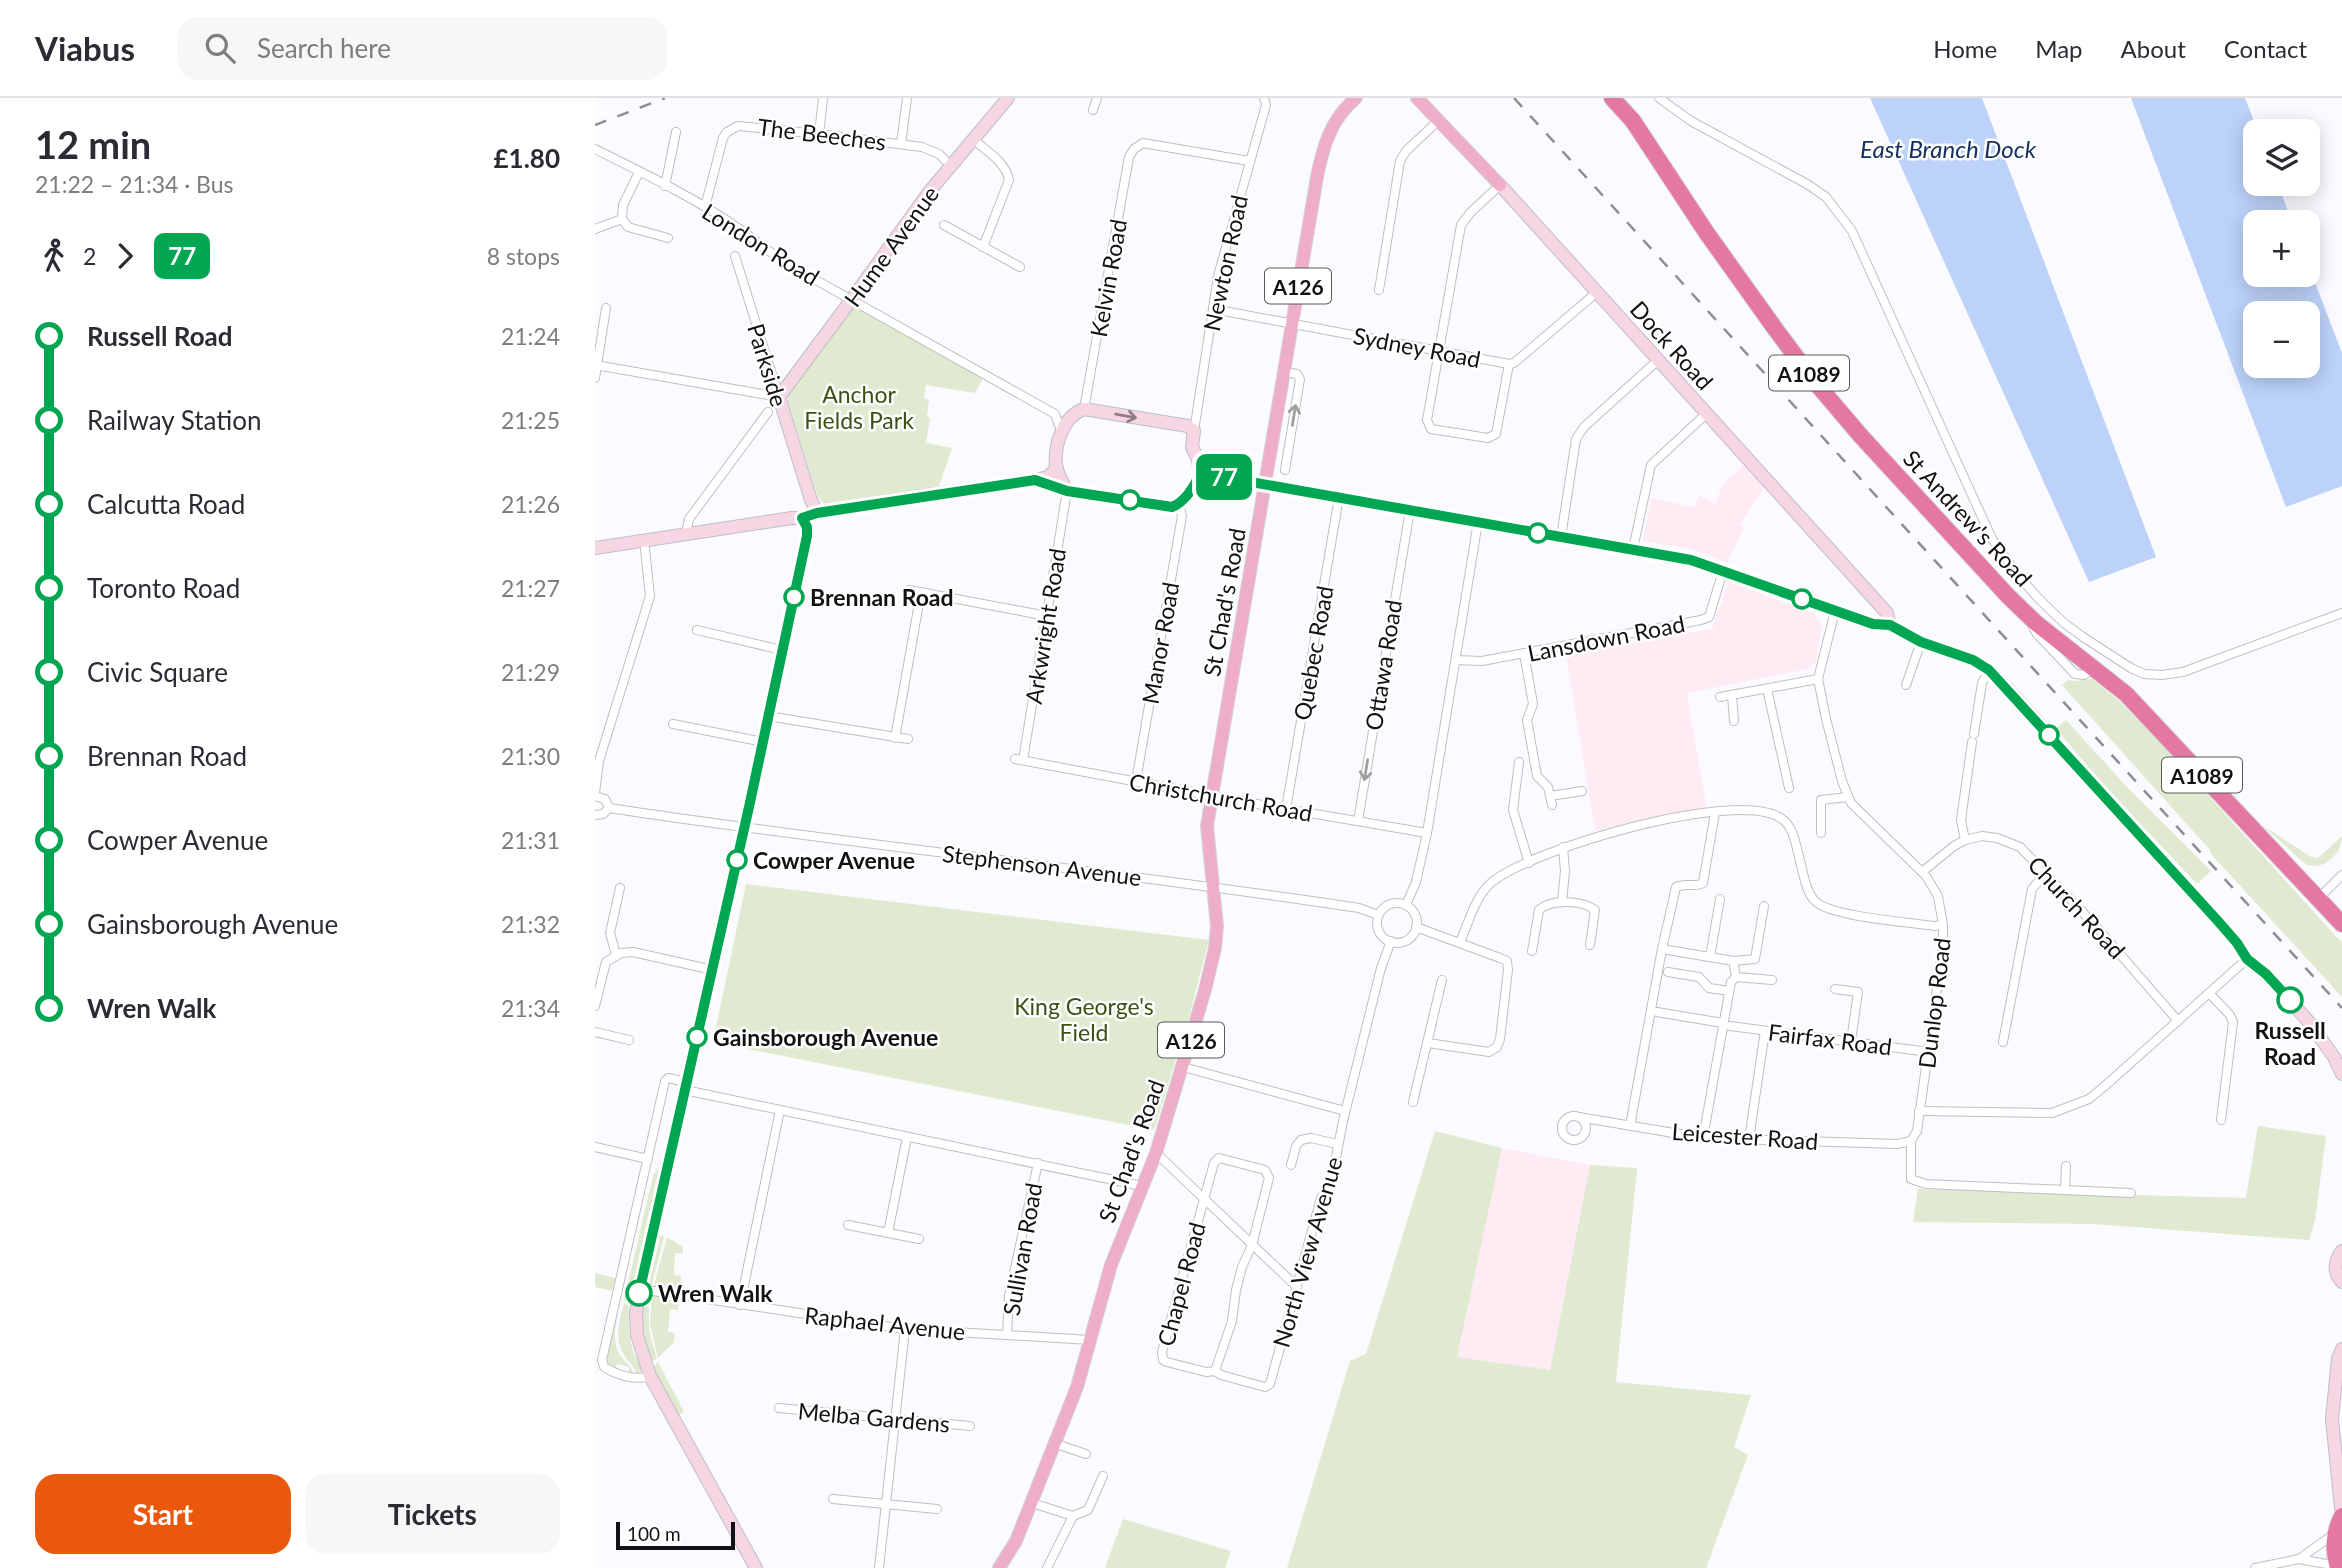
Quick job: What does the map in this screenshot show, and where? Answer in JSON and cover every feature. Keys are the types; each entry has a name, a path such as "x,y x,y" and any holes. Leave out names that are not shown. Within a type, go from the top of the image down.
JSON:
{"highway":[{"name":"St Andrew's Road","path":"1612,98 1633,121 1706,232 1815,382 1860,435 2008,596 2036,623 2126,694 2318,899 2340,917"},
{"path":"2337,1567 2335,1533 2342,1516"}],"main road":[{"name":"A126","path":"1265,485 1324,146 1335,120 1356,98"},
{"name":"Dock Road","path":"1417,98 1500,186"},
{"name":"St Chad's Road","path":"999,1568 1016,1541 1077,1387 1111,1265 1156,1153 1183,1067 1215,948 1217,926 1207,827 1265,485"}],"street":[{"path":"819,134 823,98"},
{"path":"901,144 907,98"},
{"name":"Hume Avenue","path":"779,397 950,165 1007,98"},
{"path":"1093,110 1097,98"},
{"name":"Newton Road","path":"1194,431 1218,276 1266,105 1264,98"},
{"path":"1659,98 1691,121 1807,184 1826,197 1841,214 1852,231 1992,539 2017,574 2064,623 2137,672 2162,675 2183,672 2342,613"},
{"path":"1379,290 1400,161 1406,151 1439,120"},
{"name":"The Beeches","path":"705,207 723,138 732,128 745,125 922,148 939,154 950,165"},
{"path":"665,186 676,132"},
{"path":"973,139 1007,171 1009,180 983,247"},
{"name":"Kelvin Road","path":"1079,411 1129,157 1134,149 1143,144 1249,161"},
{"name":"London Road","path":"595,149 705,207 771,254 1055,414"},
{"path":"639,172 623,205 622,219 628,227 668,239"},
{"path":"1500,186 1470,212 1461,225 1427,420 1431,429 1488,438 1496,434 1509,364"},
{"name":"Dock Road","path":"1500,186 1887,613 1890,625"},
{"path":"595,229 622,219"},
{"path":"944,225 1020,267"},
{"name":"Parkside","path":"735,256 817,513"},
{"name":"Sydney Road","path":"1213,309 1509,364 1514,363 1597,293"},
{"path":"595,378 606,308"},
{"path":"1561,537 1576,439 1584,427 1657,361"},
{"path":"596,365 779,397"},
{"path":"1284,372 1297,374 1300,379 1285,470"},
{"path":"1061,431 1079,411"},
{"path":"1035,480 1067,491 1172,507 1179,504 1196,483 1200,473 1199,460 1192,447 1194,431 1188,426 1079,411 1055,414 1061,431 1057,468 1067,491"},
{"path":"686,533 689,519 768,412"},
{"path":"1633,550 1651,465 1706,414"},
{"path":"595,548 1035,480 1048,477 1057,468"},
{"path":"1200,473 1691,560 1873,624 1890,625 1921,642 1987,668 2217,920 2247,959 2266,974 2309,1022 2334,1057 2342,1074"},
{"name":"Arkwright Road","path":"1019,760 1047,616 1067,491"},
{"name":"Quebec Road","path":"1286,809 1339,498"},
{"name":"Manor Road","path":"1136,781 1182,516 1179,504"},
{"name":"Ottawa Road","path":"1358,821 1410,510"},
{"path":"756,1568 650,1376 638,1335 636,1313 808,533 802,518"},
{"path":"1406,905 1416,882 1427,833 1478,522"},
{"path":"609,808 605,799 595,794 599,761 650,596 644,540"},
{"name":"Lansdown Road","path":"1456,660 1482,661 1709,617 1723,571"},
{"path":"909,590 1047,616"},
{"path":"895,737 921,592"},
{"name":"Dunlop Road","path":"1835,611 1818,679 1826,719 1851,803 1922,872 1938,896 1943,925 1929,1052 1916,1137 1911,1141 1911,1180 1926,1184 2066,1190"},
{"path":"697,629 782,650"},
{"path":"1906,685 1921,642"},
{"path":"1524,653 1533,704 1527,720 1537,776 1548,787 1551,801 1582,791"},
{"path":"1922,872 1954,846 1965,841 1961,820 1982,683 1987,668"},
{"path":"1720,697 1818,679"},
{"path":"1767,689 1789,788"},
{"path":"1732,695 1734,720"},
{"path":"768,716 908,740"},
{"path":"673,724 764,741"},
{"name":"Christchurch Road","path":"1019,760 1427,833"},
{"path":"1519,762 1513,810 1529,863"},
{"path":"1821,833 1821,800 1849,797"},
{"path":"609,808 744,829"},
{"path":"595,815 603,814 609,808"},
{"path":"1460,942 1481,893 1494,880 1563,847 1629,827 1748,810 1782,819 1790,828 1810,895 1824,908 1840,913 1943,925"},
{"path":"1630,1126 1661,949 1676,887 1682,883 1697,886 1703,883 1715,813"},
{"name":"Stephenson Avenue","path":"744,829 1214,886 1359,908 1378,915"},
{"name":"Church Road","path":"1965,841 1982,836 2009,841 2029,854 2178,1021"},
{"path":"1562,902 1565,871 1563,847"},
{"path":"2003,1042 2032,889 2046,873"},
{"path":"2318,899 2342,875"},
{"path":"616,955 610,933 620,888"},
{"path":"1710,957 1720,899"},
{"path":"1532,951 1539,910 1544,906 1562,902 1584,905 1595,910 1590,945"},
{"path":"1392,903 1406,905 1415,914 1416,928 1405,941 1391,942 1377,927 1378,915 1392,903"},
{"path":"1661,949 1733,961 1755,959 1765,906"},
{"path":"1416,928 1507,961 1508,970 1497,1047 1489,1052 1428,1043"},
{"name":"North View Avenue","path":"1215,1371 1221,1375 1268,1386 1321,1198 1331,1183 1345,1111 1381,968 1391,942"},
{"path":"595,1006 606,962 626,951 713,971"},
{"path":"1919,1111 2052,1114 2089,1099 2247,959"},
{"path":"1733,961 1736,977"},
{"path":"1668,972 1699,978 1709,988 1729,991"},
{"path":"1703,1138 1727,1025 1731,982 1736,977 1747,976 1772,981"},
{"path":"1413,1102 1442,980"},
{"path":"1835,989 1858,992 1851,1041"},
{"path":"2209,993 2230,1015 2233,1022 2221,1120"},
{"name":"Fairfax Road","path":"1657,1012 1765,1031 1929,1052"},
{"path":"1749,1139 1765,1031"},
{"path":"595,1032 629,1040"},
{"path":"1183,1067 1345,1111"},
{"path":"650,1376 637,1378 614,1373 604,1367 602,1360 666,1080 669,1078 686,1086 780,1110 1142,1186"},
{"path":"740,1305 780,1110"},
{"name":"Leicester Road","path":"1579,1118 1703,1138 1897,1144 1911,1141"},
{"path":"888,1233 907,1137"},
{"path":"1291,1166 1296,1146 1301,1140 1311,1138 1337,1144"},
{"path":"595,1147 648,1159"},
{"path":"1156,1153 1297,1287"},
{"path":"1205,1197 1213,1163 1217,1158 1268,1172 1269,1178 1252,1245 1242,1266 1234,1297 1234,1312 1215,1371"},
{"name":"Sullivan Road","path":"1007,1335 1009,1296 1038,1163"},
{"path":"2066,1166 2066,1190 2131,1193"},
{"name":"Chapel Road","path":"1205,1197 1162,1356 1167,1362 1206,1372 1215,1371"},
{"path":"848,1224 919,1239"},
{"path":"2342,1251 2335,1268 2342,1282"},
{"name":"Raphael Avenue","path":"640,1289 905,1329 1090,1340"},
{"path":"879,1568 905,1329"},
{"path":"2342,1349 2338,1359 2332,1419 2339,1462 2342,1516"},
{"name":"Melba Gardens","path":"779,1408 970,1426"},
{"path":"1056,1444 1086,1454"},
{"path":"1032,1503 1073,1516 1088,1510 1103,1476"},
{"path":"833,1499 937,1509"},
{"path":"1047,1568 1073,1516"},
{"path":"2299,1559 2335,1533"},
{"path":"2255,1568 2299,1559 2337,1567"}],"shaded area":[{"path":"1744,465 1764,487 1740,524 1744,528 1727,563 1691,549 1643,541 1651,498 1694,507 1699,495 1715,504 1723,484"},
{"path":"1729,582 1814,613 1822,625 1816,662 1808,669 1687,693 1707,810 1595,831 1566,655 1712,629"},
{"path":"1502,1148 1590,1165 1550,1370 1457,1357"}],"green space":[{"name":"Anchor Fields Park","path":"853,307 983,378 975,393 926,385 924,398 929,400 927,417 930,418 926,443 952,448 938,489 830,505 823,503 818,497 788,402 788,394"},
{"path":"2092,679 2119,701 2168,751 2342,943 2342,997 2062,685 2068,680"},
{"path":"2066,720 2127,787 2211,871 2197,884 2112,794 2056,729"},
{"path":"2262,825 2311,857 2318,858 2342,836 2341,843 2330,860 2312,866 2305,864"},
{"name":"King George's Field","path":"746,884 1209,940 1188,1021 1154,1130 713,1042"},
{"path":"2258,1126 2326,1136 2315,1220 2309,1240 2093,1224 1913,1222 1918,1189 2246,1198"},
{"path":"1435,1131 1502,1148 1457,1357 1550,1370 1590,1165 1637,1168 1616,1382 1751,1395 1734,1447 1748,1455 1706,1568 1287,1568 1350,1361 1366,1354"},
{"path":"657,1169 660,1170 638,1264 640,1270 626,1301 624,1300 653,1176"},
{"path":"659,1235 664,1237 651,1288 645,1284"},
{"path":"667,1237 683,1247 683,1253 675,1253 674,1275 681,1276 679,1291 653,1289"},
{"path":"595,1273 615,1278 612,1291 595,1287"},
{"path":"652,1294 679,1300 678,1310 670,1309 668,1332 675,1333 674,1342 658,1358 650,1324"},
{"path":"624,1303 629,1306 631,1343 641,1367 637,1375 620,1347 619,1328"},
{"path":"641,1306 649,1307 649,1330 657,1359 650,1362 643,1345"},
{"path":"614,1318 617,1319 616,1345 620,1355 631,1368 633,1375 629,1374 629,1367 617,1364 615,1370 606,1361"},
{"path":"658,1362 684,1412 679,1415 675,1413 653,1368"},
{"path":"1123,1519 1231,1551 1225,1568 1105,1568"}],"water":[{"name":"East Branch Dock","path":"1870,98 1982,98 2156,557 2089,582"},
{"path":"2131,98 2245,98 2253,119 2243,119 2243,196 2282,196 2288,210 2243,210 2243,287 2317,287 2342,353 2342,486 2286,507"}],"railway":[{"path":"595,125 665,98"},
{"path":"1514,98 2342,1008"}],"bus line":[{"name":"77","path":"639,1293 713,971 808,533 802,518 817,513 1035,480 1067,491 1172,507 1179,504 1191,490 1200,473 1691,560 1873,624 1890,625 1921,642 1973,660 1989,670 2217,920 2247,959 2266,974 2290,1000"}],"place":[{"name":"Brennan Road","path":"794,597"},
{"name":"Cowper Avenue","path":"737,860"},
{"name":"Russell Road","path":"2290,1000"},
{"name":"Gainsborough Avenue","path":"697,1037"},
{"name":"Wren Walk","path":"639,1293"}]}
